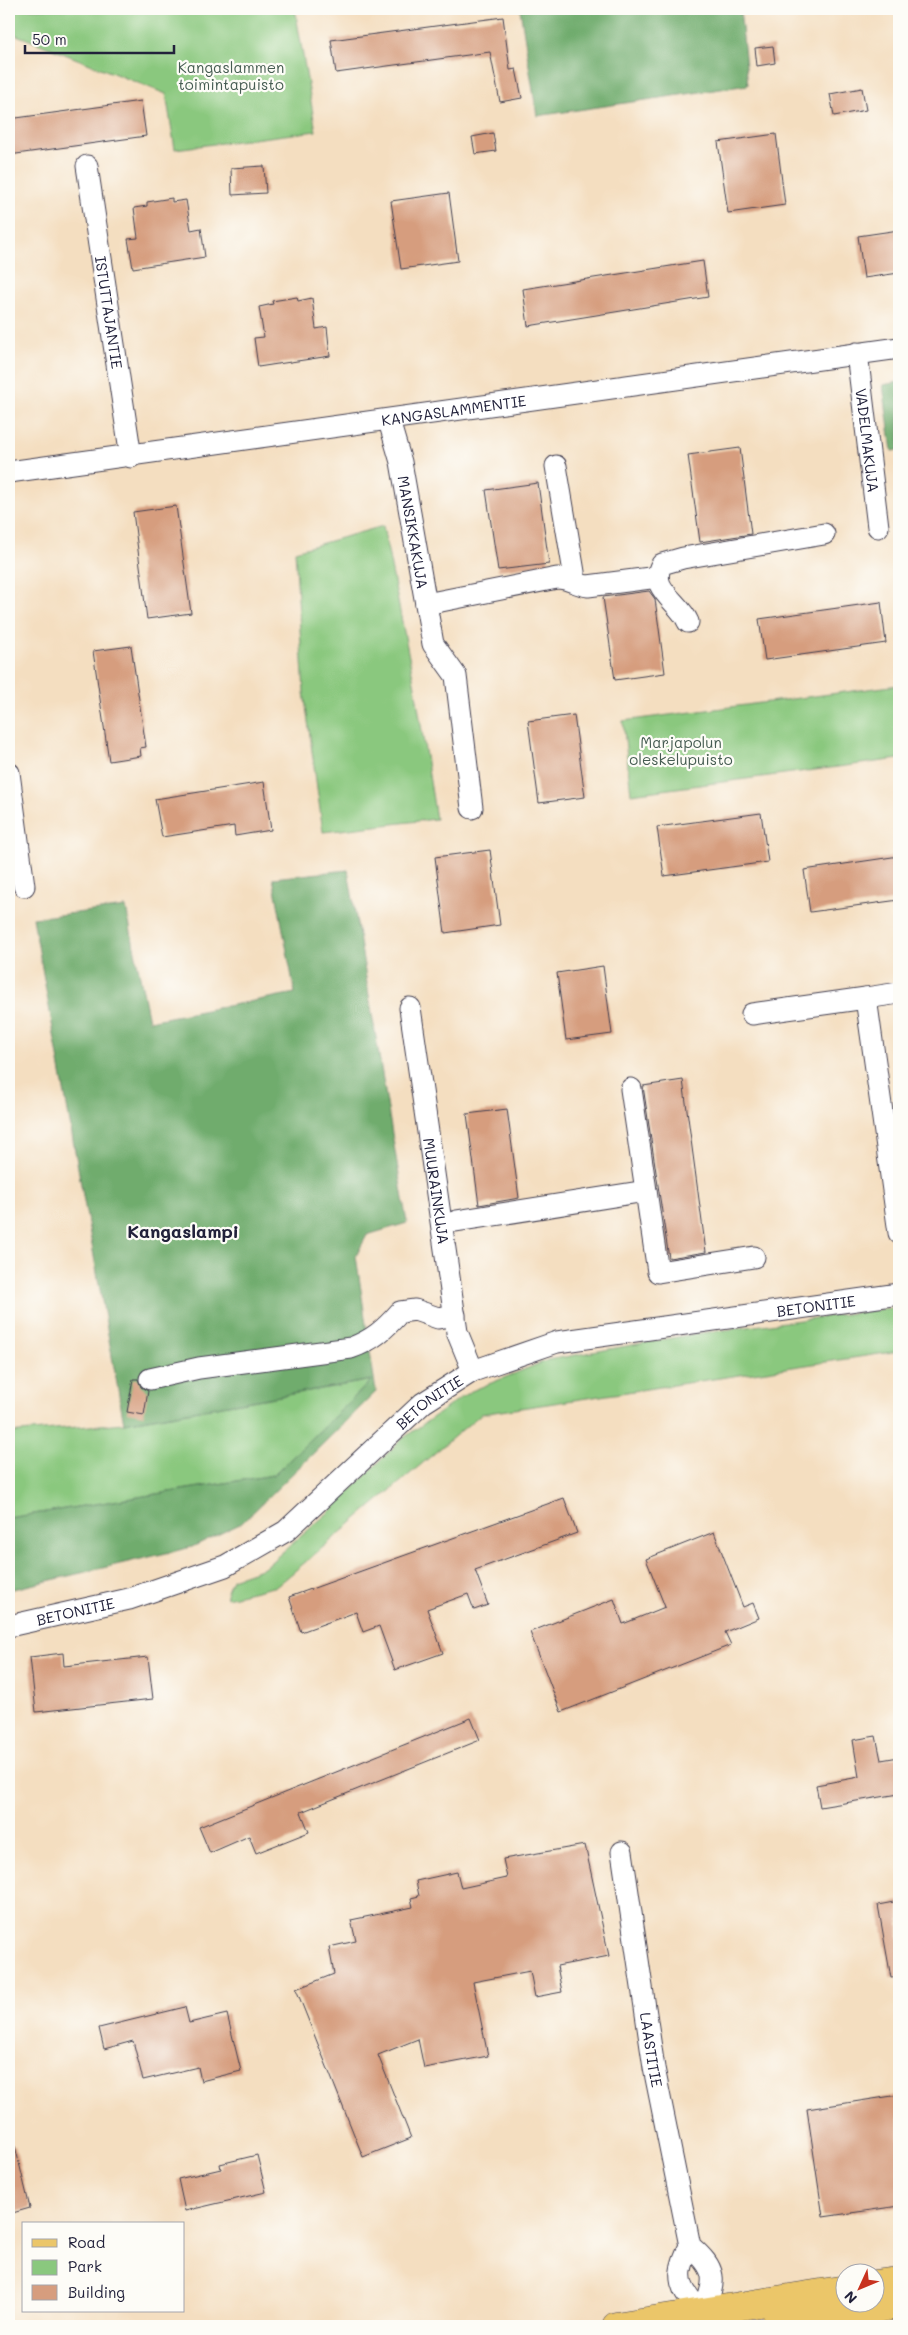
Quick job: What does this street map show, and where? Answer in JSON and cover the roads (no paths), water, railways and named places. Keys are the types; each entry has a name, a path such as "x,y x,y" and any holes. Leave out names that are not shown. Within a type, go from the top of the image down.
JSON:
{"main road":[{"path":"886,2283 899,2281"},
{"path":"616,2326 705,2319 836,2291"},
{"path":"774,2326 899,2305"}],"street":[{"name":"ISTUTTAJANTIE","path":"87,166 131,457"},
{"name":"KANGASLAMMENTIE","path":"9,472 131,457 899,348"},
{"name":"VADELMAKUJA","path":"858,353 878,527"},
{"name":"MANSIKKAKUJA","path":"389,421 401,462 433,644 456,676 472,808"},
{"path":"556,466 574,572 573,581"},
{"path":"688,622 685,614 659,586 658,577 662,564 670,560 824,534"},
{"path":"426,604 557,578 588,586 658,577"},
{"path":"9,773 24,886"},
{"path":"752,1014 899,994"},
{"path":"866,998 899,1233"},
{"name":"MUURAINKUJA","path":"410,1008 457,1332 473,1371"},
{"path":"631,1088 658,1272 754,1256"},
{"path":"456,1221 646,1191"},
{"name":"BETONITIE","path":"9,1626 129,1599 225,1566 286,1531 423,1403 473,1371 557,1342 899,1294"},
{"path":"150,1379 199,1368 351,1348 369,1341 385,1330 400,1312 415,1310 438,1318 455,1315"},
{"name":"LAASTITIE","path":"622,1852 654,2068 690,2246"},
{"path":"690,2246 706,2259 713,2277 712,2291 705,2319 688,2296 682,2282 680,2264 690,2246"}],"district":[{"name":"Kangaslampi","path":"183,1231"}],"park label":[{"name":"Kangaslammen toimintapuisto","path":"231,76"},
{"name":"Marjapolun oleskelupuisto","path":"681,750"}]}
